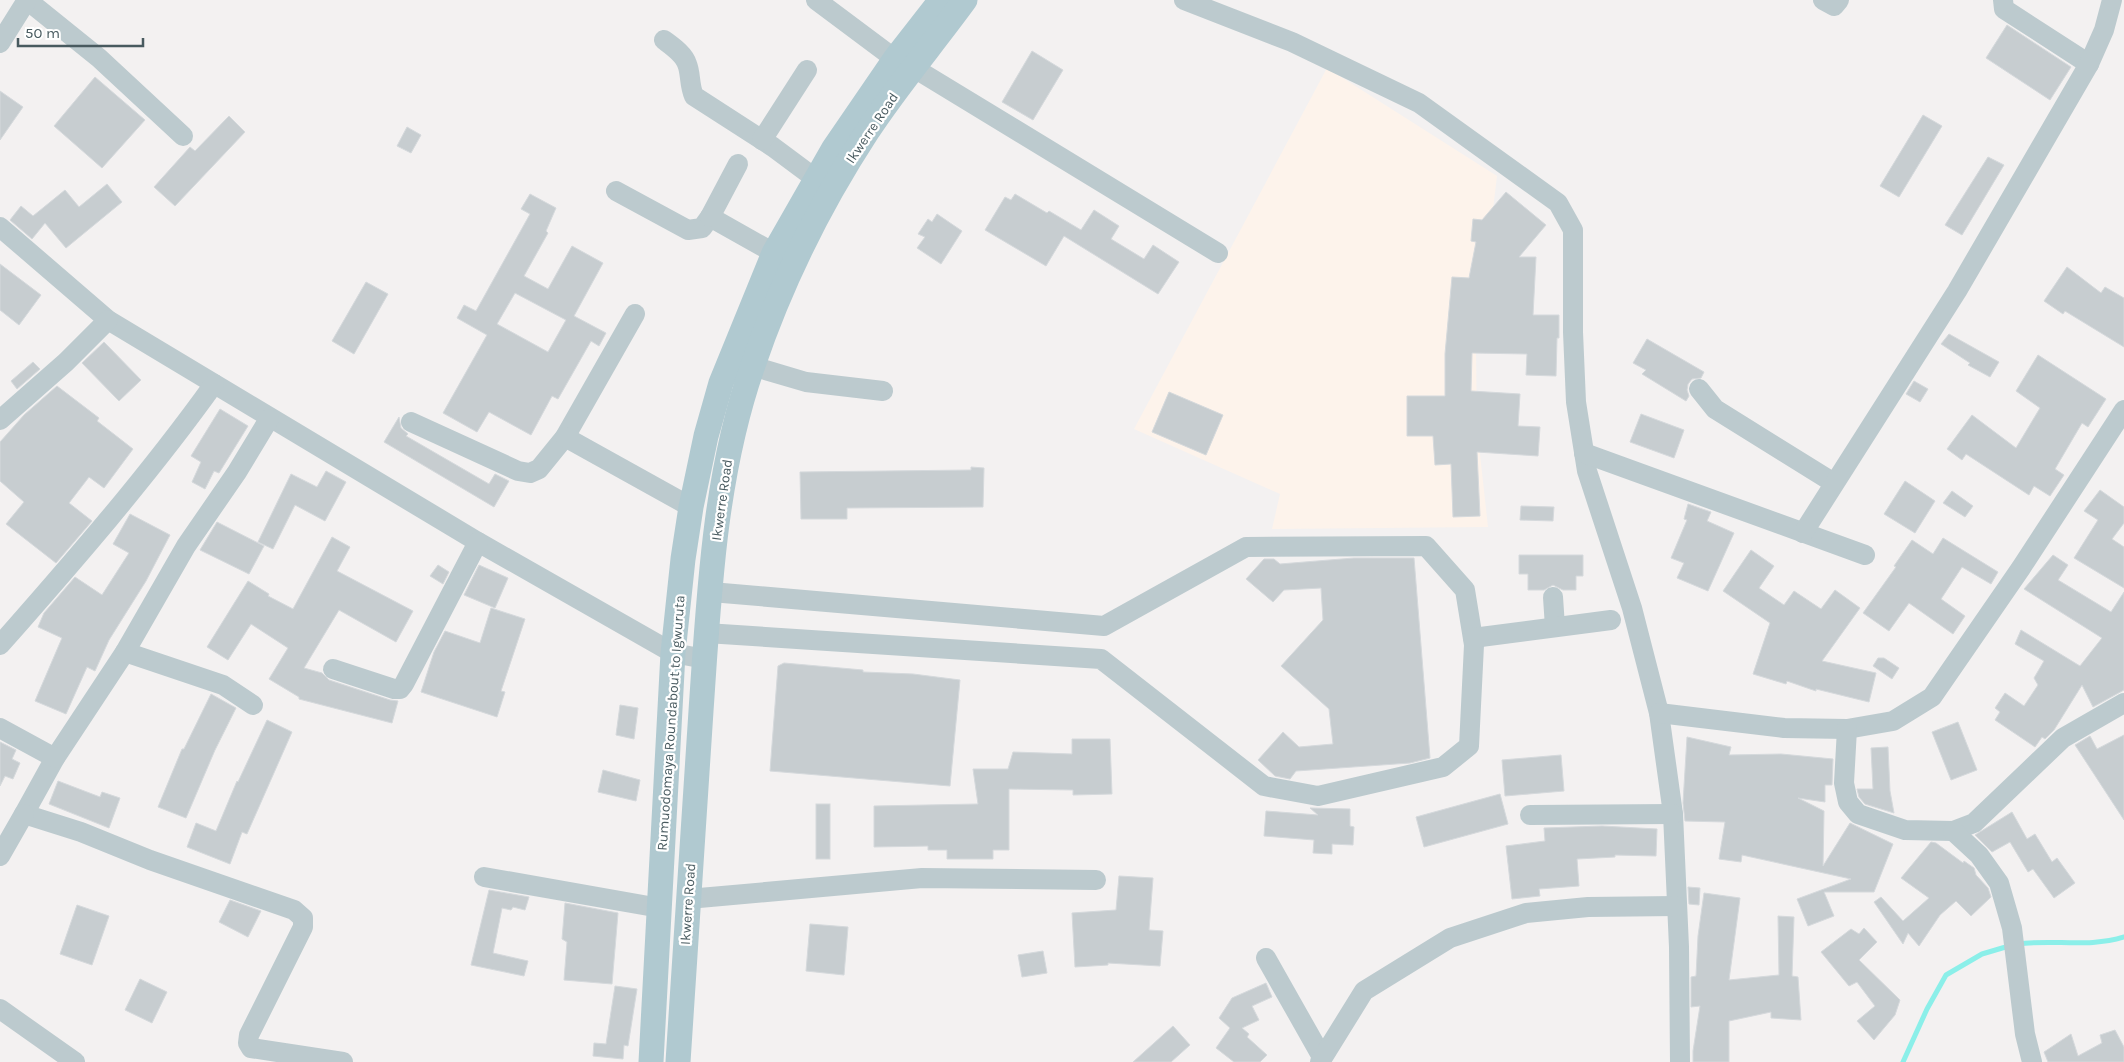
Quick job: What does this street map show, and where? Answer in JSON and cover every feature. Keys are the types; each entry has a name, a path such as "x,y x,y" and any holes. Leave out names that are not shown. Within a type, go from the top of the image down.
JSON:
{"main road":[{"name":"Ikwerre Road","path":"678,1062 706,633 720,491 733,436 752,366 788,276 811,227 904,64 966,0"},
{"name":"Rumuodomaya Roundabout to Igwuruta","path":"651,1062 673,654 683,559 691,507 706,436 721,383 774,253 834,148 904,64 937,2"}],"street":[{"path":"0,43 27,0 99,58 184,136"},
{"path":"816,0 904,64 1218,253"},
{"path":"1184,0 1292,42 1419,103 1558,203 1573,230 1573,332 1576,402 1587,471 1632,608 1659,713 1673,814 1679,947 1680,1062"},
{"path":"1823,0 1834,6 1839,0"},
{"path":"2003,0 2004,9 2089,64"},
{"path":"1803,533 1957,291 2089,64 2104,30 2112,0"},
{"path":"664,40 684,58 688,65 688,79 694,96 762,140 816,179"},
{"path":"762,140 807,70"},
{"path":"616,191 688,230 702,228 710,217 738,164"},
{"path":"710,217 774,253"},
{"path":"0,227 108,320 269,419 673,654 705,659"},
{"path":"411,422 518,471 530,473 539,469 565,437 636,314"},
{"path":"0,420 66,362 108,320"},
{"path":"752,366 806,382 882,391"},
{"path":"0,645 84,550 172,442 214,384"},
{"path":"1699,389 1715,409 1755,432 1834,483"},
{"path":"1659,713 1784,728 1847,729 1893,721 1932,697 2021,568 2124,410"},
{"path":"0,856 55,758 125,652 186,546 237,472 269,419"},
{"path":"565,437 691,507"},
{"path":"1584,453 1865,555"},
{"path":"333,669 394,689 400,689 478,542"},
{"path":"706,633 1101,659 1264,786 1318,796 1444,766 1469,746 1473,638 1465,590 1426,546 1246,547 1104,626 711,592"},
{"path":"1553,597 1555,627"},
{"path":"1473,638 1611,620"},
{"path":"125,652 223,685 253,705"},
{"path":"1847,729 1844,783 1848,802 1858,814 1905,830 1953,831 1974,822 2063,738 2124,703"},
{"path":"0,728 55,758"},
{"path":"24,814 81,832 150,860 294,910 303,918 303,927 248,1035 248,1043 251,1048 343,1062"},
{"path":"1530,815 1673,814"},
{"path":"1953,831 1979,855 1999,883 2012,928 2025,1034 2032,1062"},
{"path":"484,877 660,908"},
{"path":"688,899 922,878 1096,880"},
{"path":"1266,958 1321,1060 1364,991 1450,938 1526,913 1588,907 1676,906"},
{"path":"0,1009 75,1062"}],"shaded area":[{"path":"1327,68 1497,176 1476,351 1477,427 1488,527 1272,529 1280,494 1134,429"}],"building":[{"path":"2007,25 2071,67 2050,100 1986,58"},
{"path":"1032,51 1063,70 1033,120 1002,102"},
{"path":"95,77 145,120 102,168 54,126"},
{"path":"0,91 23,107 0,140"},
{"path":"1923,115 1942,126 1899,197 1880,186"},
{"path":"229,116 245,132 175,206 154,187 190,147 195,151"},
{"path":"407,127 421,135 411,153 397,146"},
{"path":"1988,157 2004,165 1962,235 1945,225"},
{"path":"107,184 122,202 66,248 45,223 32,239 10,220 21,206 33,216 65,190 79,207"},
{"path":"1506,192 1546,225 1519,257 1536,257 1533,315 1559,315 1556,376 1526,375 1527,354 1472,353 1471,391 1520,394 1518,426 1540,427 1538,456 1477,452 1480,516 1453,517 1451,464 1435,465 1433,436 1407,436 1407,396 1445,396 1445,354 1452,277 1469,278 1476,242 1471,241 1473,219 1482,220"},
{"path":"530,194 556,208 546,231 548,233 524,276 548,289 572,246 603,263 574,316 606,333 599,346 591,341 558,399 552,396 531,435 489,412 477,432 443,413 487,335 457,318 464,305 476,311 530,214 521,209","holes":["515,293 566,320 548,352 497,324"]},
{"path":"1015,194 1081,230 1094,210 1119,226 1111,239 1144,259 1153,245 1179,262 1158,294 1064,236 1046,266 985,230 1005,197 1011,200"},
{"path":"937,214 962,231 941,264 917,248 925,237 918,234 928,219 932,222"},
{"path":"0,264 41,295 19,325 0,310"},
{"path":"2067,267 2101,293 2105,287 2124,298 2124,347 2065,311 2063,314 2044,301"},
{"path":"366,282 388,294 354,354 332,341"},
{"path":"1949,334 1999,362 1990,377 1968,365 1970,363 1941,344"},
{"path":"1647,339 1704,372 1701,378 1692,379 1688,384 1689,396 1686,401 1642,374 1646,370 1633,363"},
{"path":"104,342 141,380 119,401 82,363"},
{"path":"2038,355 2106,399 2088,427 2082,423 2055,469 2064,475 2050,496 2034,486 2029,495 1966,454 1962,460 1947,449 1972,415 2016,448 2040,408 2016,391"},
{"path":"33,362 40,369 17,389 11,381"},
{"path":"1914,381 1928,389 1920,402 1906,394"},
{"path":"57,386 99,418 97,421 133,449 104,488 89,477 69,503 92,521 56,563 6,524 24,502 0,481 0,442 24,415"},
{"path":"1169,392 1223,415 1206,455 1152,432"},
{"path":"220,409 248,426 219,473 214,471 205,489 192,482 201,462 191,456"},
{"path":"1641,414 1684,430 1674,458 1630,442"},
{"path":"399,417 401,428 408,434 406,436 489,484 495,474 509,481 494,507 384,442"},
{"path":"971,467 984,468 983,507 847,508 847,519 801,519 800,472 971,470"},
{"path":"326,471 346,482 325,521 295,505 273,549 258,542 291,474 317,487"},
{"path":"1905,481 1935,501 1915,533 1884,514"},
{"path":"2100,490 2124,507 2124,523 2112,539 2124,547 2124,588 2074,558 2098,520 2084,511"},
{"path":"1952,491 1973,506 1965,517 1943,503"},
{"path":"1688,504 1711,512 1707,521 1734,533 1708,591 1677,578 1684,563 1671,558 1687,520 1684,519"},
{"path":"1521,506 1554,507 1553,521 1520,520"},
{"path":"130,514 170,535 146,581 109,640 95,671 87,667 66,714 35,701 62,638 38,627 44,613 75,577 102,595 129,553 113,544"},
{"path":"217,522 264,546 249,574 200,550"},
{"path":"332,537 350,547 337,571 413,611 396,642 339,610 304,668 322,673 329,680 398,701 392,723 299,699 299,697 269,679 288,648 251,624 228,660 207,647 248,581 269,594 268,596 293,609"},
{"path":"1943,538 1998,572 1991,584 1962,567 1941,599 1965,616 1953,634 1909,603 1889,631 1863,613 1896,567 1894,566 1912,540 1933,554"},
{"path":"1751,550 1774,566 1759,588 1784,605 1794,591 1821,609 1835,590 1860,608 1822,661 1876,673 1869,702 1816,689 1816,691 1787,681 1786,684 1753,674 1770,623 1723,591"},
{"path":"1519,555 1583,555 1583,576 1576,576 1576,590 1563,590 1553,585 1544,590 1528,590 1528,574 1519,574"},
{"path":"2053,555 2068,565 2058,580 2111,612 2124,592 2124,690 2093,707 2082,685 2054,730 2045,739 2042,737 2035,747 1995,720 2000,712 1995,708 2005,693 2024,706 2038,685 2034,678 2044,661 2015,644 2021,630 2080,666 2102,638 2024,589"},
{"path":"1354,558 1414,558 1430,758 1410,763 1296,771 1290,779 1275,776 1258,760 1283,732 1299,747 1333,744 1329,709 1281,666 1323,620 1321,588 1284,590 1273,602 1246,579 1264,559 1274,559 1280,564"},
{"path":"438,565 449,572 443,584 430,576"},
{"path":"479,565 508,578 495,608 464,595"},
{"path":"491,608 525,619 501,691 505,692 497,717 421,692 434,652 445,631 480,643"},
{"path":"1878,658 1884,658 1899,668 1892,679 1873,666"},
{"path":"784,663 960,680 950,786 770,771 778,666"},
{"path":"211,694 236,708 215,750 186,818 158,807 182,749 184,749"},
{"path":"620,705 638,708 634,739 616,735"},
{"path":"267,720 292,732 247,834 242,832 230,864 187,847 196,823 216,831 237,781"},
{"path":"1958,722 1977,770 1951,780 1932,732"},
{"path":"2124,735 2124,820 2075,745 2090,736 2097,749"},
{"path":"1687,737 1731,747 1729,755 1781,754 1833,759 1832,785 1825,785 1825,802 1798,798 1824,811 1823,866 1850,823 1893,844 1874,892 1824,892 1834,916 1808,926 1797,899 1851,879 1742,855 1741,862 1719,859 1725,822 1685,821 1683,803"},
{"path":"1072,739 1110,739 1112,794 1073,795 1073,790 1009,789 1009,850 993,850 993,859 947,859 947,850 928,850 928,846 874,847 874,806 978,804 973,769 1008,769 1013,752 1072,754"},
{"path":"0,742 16,750 12,759 20,763 13,779 5,776 0,786"},
{"path":"1888,747 1890,791 1894,813 1865,804 1859,797 1857,789 1873,789 1871,748"},
{"path":"1561,755 1564,791 1505,796 1502,760"},
{"path":"603,770 640,780 636,801 598,792"},
{"path":"58,781 100,797 102,792 120,798 109,828 49,804"},
{"path":"1500,794 1508,824 1424,847 1416,817"},
{"path":"816,804 830,804 830,859 816,859"},
{"path":"1310,808 1350,809 1350,826 1354,827 1353,845 1332,844 1332,854 1313,853 1314,840 1264,836 1266,811 1318,815"},
{"path":"2012,812 2027,839 2035,834 2052,862 2057,858 2075,883 2054,898 2033,869 2028,872 2010,842 1992,852 1975,835"},
{"path":"1602,826 1657,829 1656,856 1615,855 1615,857 1577,859 1579,886 1539,889 1540,896 1512,899 1506,846 1545,841 1544,828"},
{"path":"1931,842 1936,843 1963,863 1964,861 1974,868 1976,875 1988,888 1991,897 1971,916 1956,901 1940,915 1919,946 1908,933 1903,944 1874,902 1881,897 1903,921 1929,898 1901,878"},
{"path":"1119,876 1153,878 1149,930 1163,931 1160,966 1108,963 1108,965 1075,967 1072,913 1116,910"},
{"path":"1688,887 1700,888 1699,905 1689,904"},
{"path":"489,890 529,897 525,910 513,907 511,910 502,908 493,953 528,961 524,976 471,965"},
{"path":"1704,893 1740,898 1729,980 1779,975 1778,916 1794,917 1792,976 1798,977 1801,1020 1771,1018 1771,1012 1729,1021 1729,1062 1693,1062 1700,1006 1691,1007 1691,977 1696,976 1698,936"},
{"path":"230,900 261,911 248,937 219,922"},
{"path":"565,903 618,913 612,984 564,980 567,942 562,939"},
{"path":"77,905 109,916 92,965 60,954"},
{"path":"810,924 848,927 844,975 806,971"},
{"path":"1864,928 1877,942 1859,960 1900,1000 1895,1015 1874,1040 1857,1021 1875,1006 1857,982 1849,986 1821,952 1851,929 1859,934"},
{"path":"1043,951 1047,973 1022,977 1018,955"},
{"path":"140,979 167,992 152,1023 125,1010"},
{"path":"1266,983 1272,997 1252,1006 1259,1020 1242,1028 1249,1034 1247,1037 1267,1055 1260,1062 1234,1062 1216,1048 1230,1028 1219,1018 1232,998"},
{"path":"615,986 637,989 628,1046 624,1045 623,1059 593,1056 594,1043 606,1044"},
{"path":"1173,1026 1190,1045 1171,1062 1133,1062"},
{"path":"2115,1030 2124,1047 2124,1062 2048,1062 2044,1052 2071,1034 2078,1056 2102,1043 2100,1035"}],"waterway":[{"path":"2017,944 2044,942 2084,943 2124,937"},
{"path":"1903,1062 1927,1009 1946,975 1982,954 2009,946"}]}
